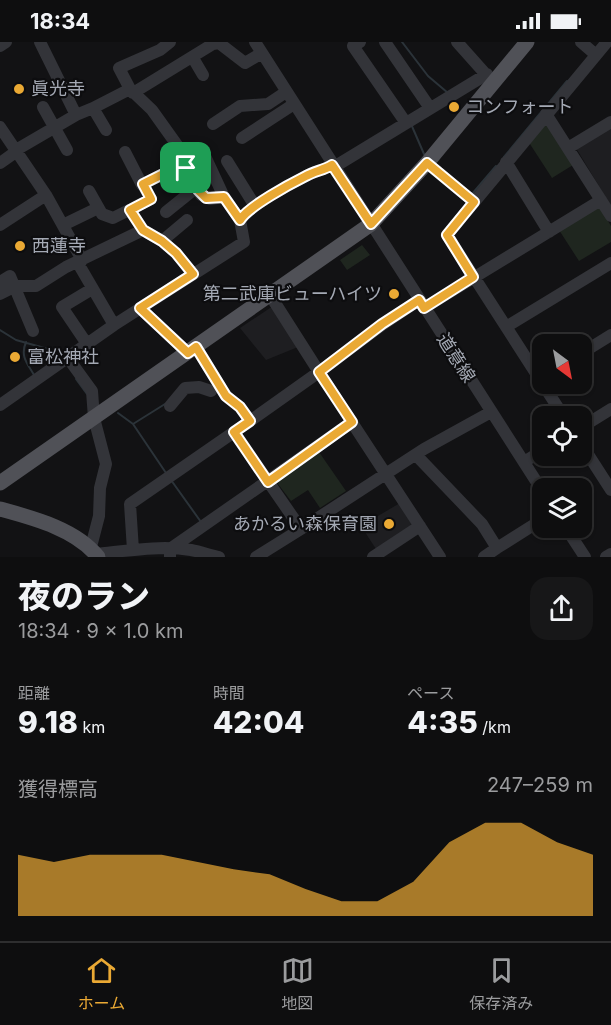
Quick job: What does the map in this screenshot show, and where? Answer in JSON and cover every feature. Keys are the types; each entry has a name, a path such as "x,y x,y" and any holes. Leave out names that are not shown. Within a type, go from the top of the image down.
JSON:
{"main road":[{"path":"0,483 371,224 427,163 490,78 527,42"},
{"path":"0,509 31,517 75,537 94,553"}],"street":[{"path":"0,46 6,42"},
{"path":"40,42 76,115"},
{"path":"170,42 160,50 119,68 131,91 152,110 187,160 186,168 197,187 206,198 224,197"},
{"name":"道意線","path":"255,42 534,478"},
{"path":"360,42 353,46 406,123"},
{"path":"385,42 430,108"},
{"path":"240,220 255,206 309,174 333,166 430,108 490,78 457,42"},
{"path":"581,42 596,55"},
{"path":"532,365 447,235 607,42"},
{"path":"0,163 16,150 54,127 131,91 219,43 245,63 262,53"},
{"path":"193,58 203,75"},
{"path":"213,124 240,106 268,104 286,92"},
{"path":"242,138 294,104"},
{"path":"43,107 67,150"},
{"path":"93,108 106,130"},
{"path":"546,114 571,147 611,216"},
{"path":"571,147 611,122"},
{"path":"0,127 46,195 81,260 79,265 114,325"},
{"path":"89,191 102,214 112,218 151,199 125,152"},
{"path":"0,405 114,325 244,242 240,220 224,197 205,156"},
{"path":"227,161 255,206"},
{"path":"506,162 549,232"},
{"path":"427,163 474,202"},
{"path":"143,184 163,174 186,168"},
{"path":"166,212 197,187"},
{"path":"0,225 46,195"},
{"path":"133,550 130,504 319,372 382,324 473,277 601,200"},
{"path":"63,225 98,208"},
{"path":"130,210 143,230 162,241 176,253 193,274"},
{"path":"162,241 187,220"},
{"path":"0,294 13,287 36,286 66,267 143,230"},
{"path":"506,327 611,263"},
{"path":"0,282 10,276 33,331"},
{"path":"87,344 62,307 92,289"},
{"path":"270,295 440,557"},
{"path":"140,308 192,350 226,396 240,407 250,421"},
{"path":"592,346 611,335"},
{"path":"65,360 92,397 94,418 106,464 100,488 99,516 92,543 94,553 133,550 170,553 191,550 219,557"},
{"path":"170,406 185,388 199,387 211,390"},
{"path":"592,421 611,409"},
{"path":"256,557 424,449 491,412"},
{"path":"170,553 352,422"},
{"path":"234,432 301,529"},
{"path":"416,455 482,524 497,548"},
{"path":"524,462 532,457"},
{"path":"592,461 611,490"},
{"path":"373,557 420,526"},
{"path":"484,557 532,526"},
{"path":"573,538 585,557"},
{"path":"606,557 611,554"}],"shaded area":[{"path":"543,124 548,124 573,165 552,178 528,141"},
{"path":"611,126 611,206 576,148"},
{"path":"595,208 601,209 611,226 611,242 579,261 559,230"},
{"path":"362,245 370,255 347,270 340,260"},
{"path":"273,308 298,347 266,360 240,328"},
{"path":"319,452 346,491 320,508 308,490 291,501 278,484 279,480"},
{"name":"あかるい森保育園","path":"400,503 412,521 410,527 376,549 361,526"}],"waterway":[{"path":"402,42 428,76 448,93"},
{"path":"504,157 567,81"},
{"path":"411,124 424,154"},
{"path":"472,194 496,166"},
{"path":"0,330 16,340 48,349 60,358"},
{"path":"26,342 24,355 34,375"},
{"path":"76,379 87,394"},
{"path":"118,413 133,424 165,404"},
{"path":"133,424 166,473"},
{"path":"171,480 201,522"}],"place":[{"name":"眞光寺","path":"19,89"},
{"name":"コンフォート","path":"454,107"},
{"name":"西蓮寺","path":"20,246"},
{"name":"第二武庫ビューハイツ","path":"394,294"},
{"name":"富松神社","path":"15,357"},
{"name":"あかるい森保育園","path":"389,524"}],"route":[{"path":"427,163 474,202 447,235 473,277 424,308 419,300 382,324 319,372 352,422 268,482 234,432 250,421 240,407 226,396 196,347 188,353 140,308 193,274 176,253 162,241 143,230 130,210 151,199 143,184 163,174 186,168 201,195 210,199 224,197 240,220 255,206 309,174 332,165 371,224 427,163"}]}
